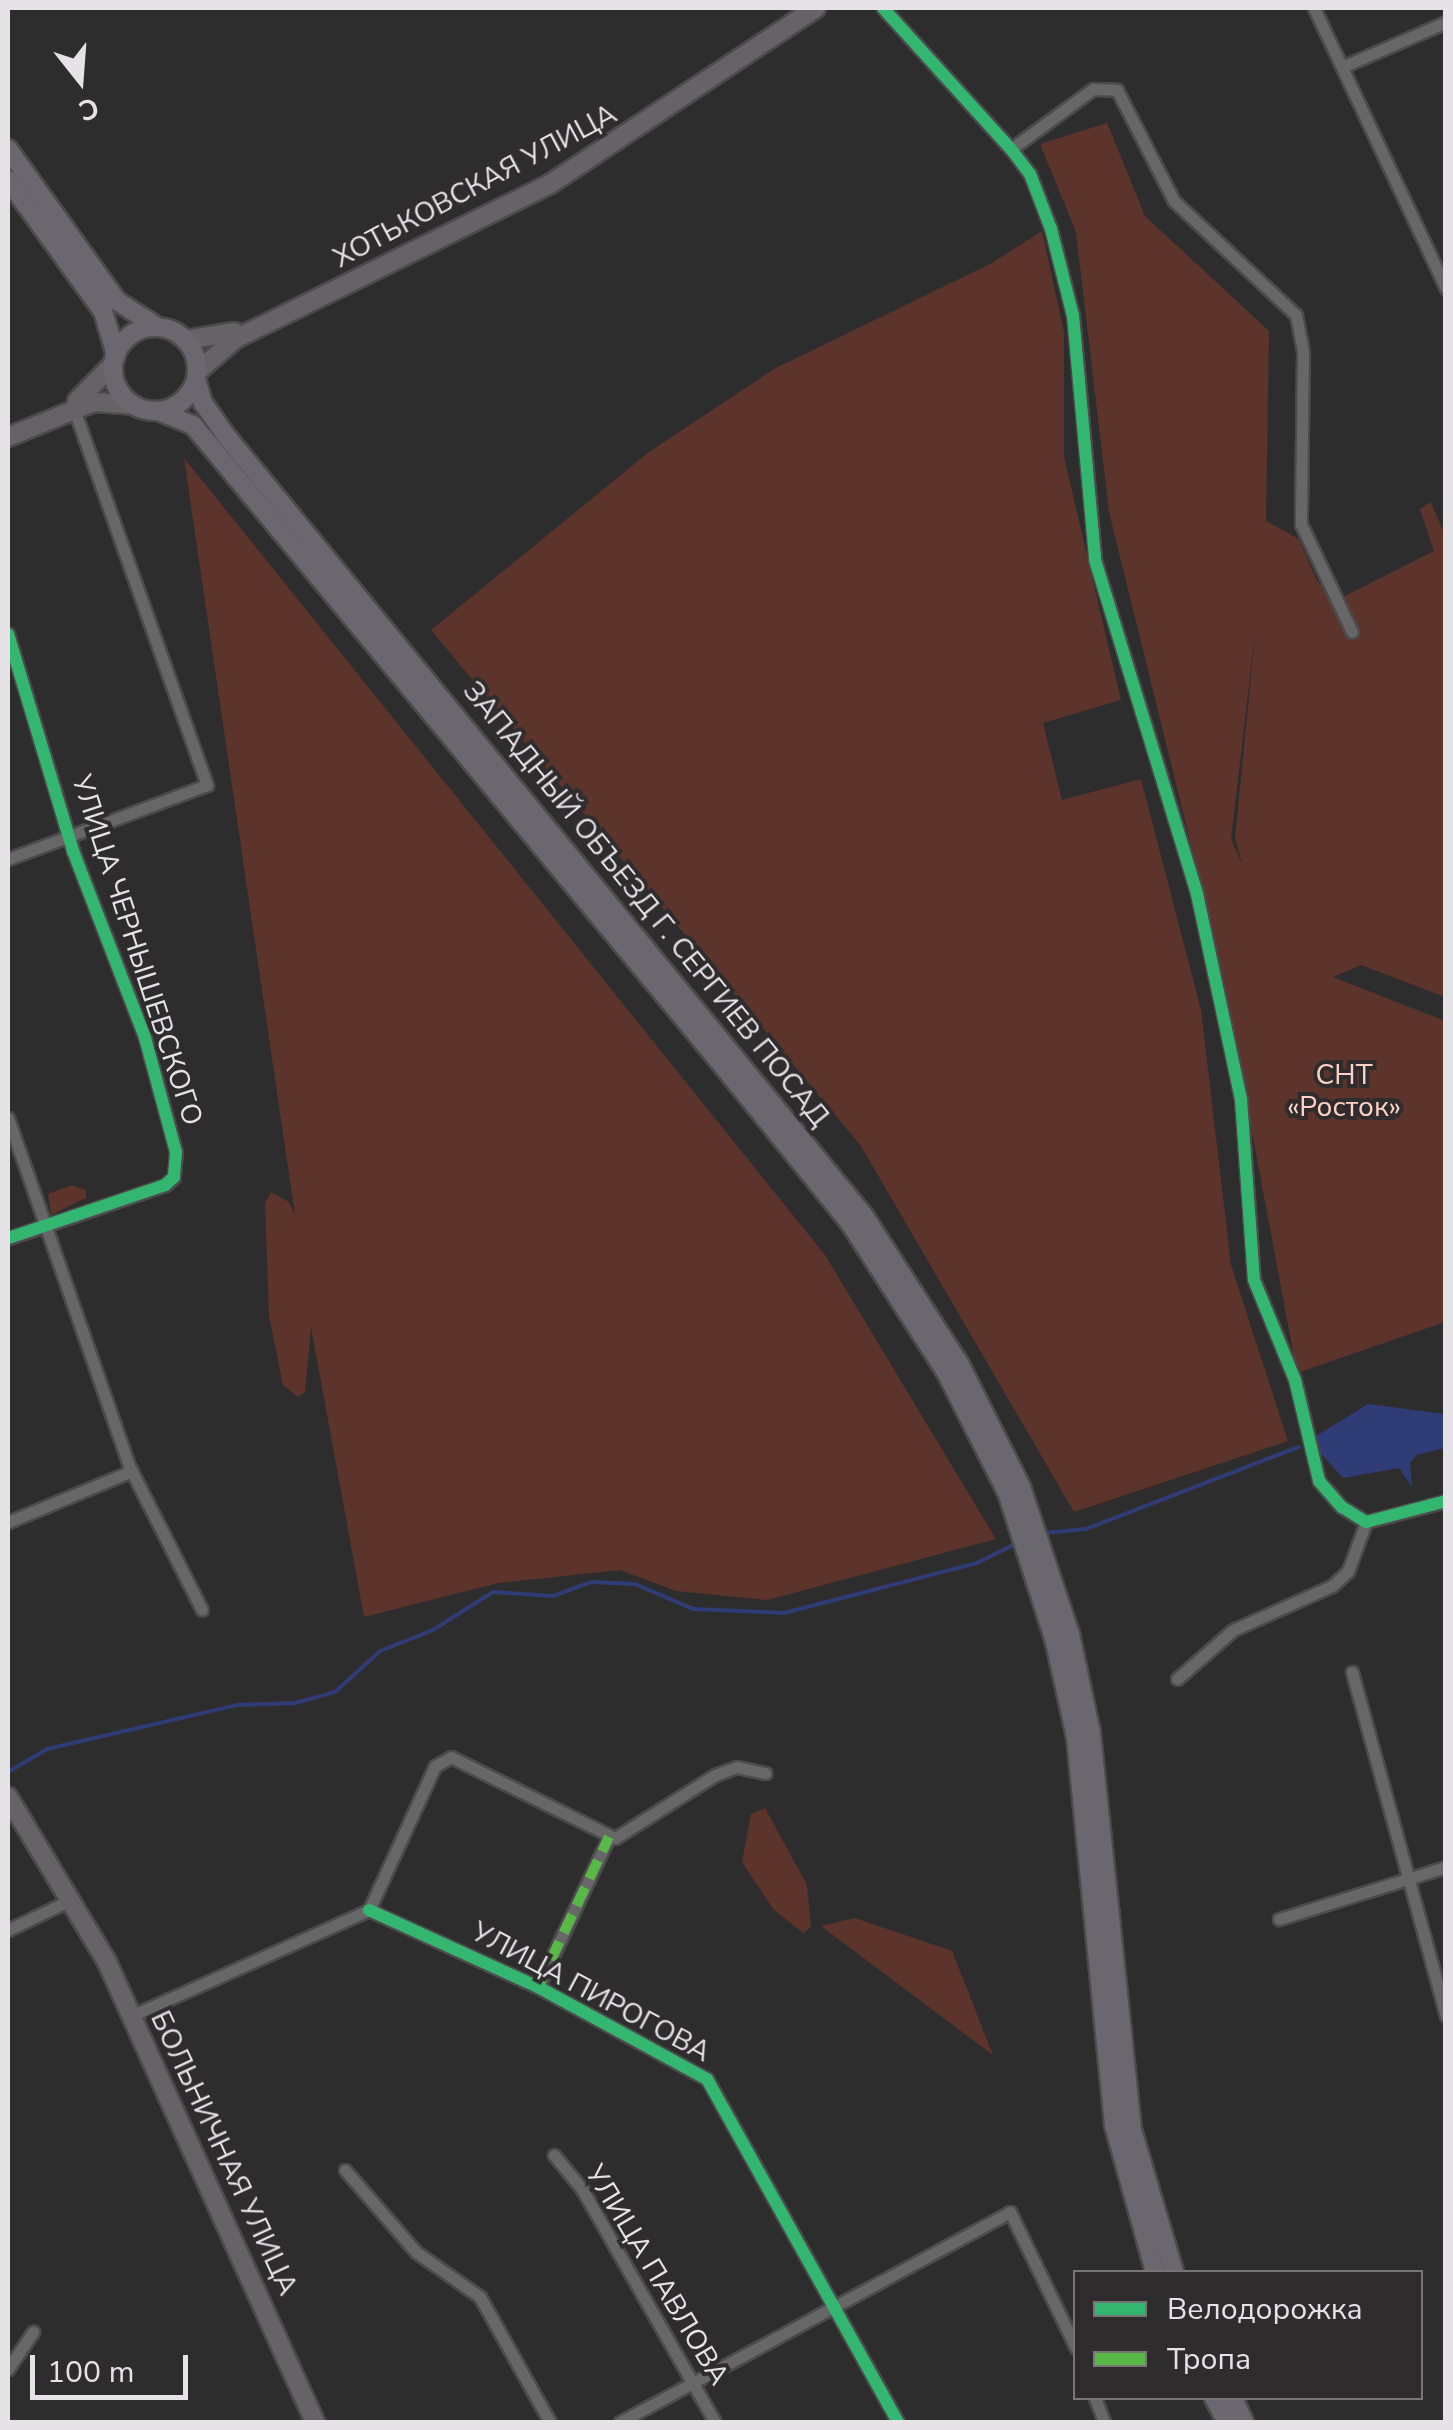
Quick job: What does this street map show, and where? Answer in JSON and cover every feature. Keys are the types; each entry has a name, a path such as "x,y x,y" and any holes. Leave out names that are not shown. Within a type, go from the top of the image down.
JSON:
{"main road":[{"name":"ХОТЬКОВСКАЯ УЛИЦА","path":"305,306 550,184 816,8"},
{"path":"8,149 117,302 160,327 186,340 226,335 305,306"},
{"path":"8,180 103,311 119,392 133,406"},
{"path":"8,437 102,400 158,411 180,404 197,375 229,342 305,306"},
{"path":"38,424 96,388 133,334 160,327"},
{"path":"186,340 197,375"},
{"name":"ЗАПАДНЫЙ ОБЪЕЗД Г. СЕРГИЕВ ПОСАД","path":"197,375 203,403 227,437 864,1216 926,1304 1014,1489"},
{"name":"ЗАПАДНЫЙ ОБЪЕЗД Г. СЕРГИЕВ ПОСАД","path":"158,411 193,425 850,1222 946,1372 1014,1489"},
{"path":"1014,1489 1044,1570 1091,1734 1132,2130 1173,2270"},
{"path":"1044,1570 1076,1737 1114,2125 1154,2270"},
{"name":"БОЛЬНИЧНАЯ УЛИЦА","path":"8,1797 106,1962 316,2422"},
{"path":"1215,2400 1228,2422"}],"street":[{"path":"883,8 1012,148 1030,174 1052,229 1069,299 1095,560 1197,894 1241,1100 1254,1280 1295,1380 1319,1481 1342,1508 1366,1522 1446,1501"},
{"path":"1314,8 1446,290"},
{"path":"1342,66 1446,22"},
{"path":"1012,148 1082,96 1103,87 1117,90 1174,201 1296,315 1302,352 1300,524 1352,632"},
{"path":"8,860 207,785 74,409"},
{"name":"УЛИЦА ЧЕРНЫШЕВСКОГО","path":"8,634 69,836 145,1038 174,1132 175,1169 165,1185 45,1224"},
{"path":"8,1118 132,1472 202,1610"},
{"path":"8,1238 45,1224"},
{"path":"8,1522 132,1472"},
{"path":"1177,1679 1233,1630 1332,1586 1348,1570 1366,1522"},
{"path":"1352,1672 1446,2015"},
{"path":"131,2016 369,1910 435,1766 451,1757 608,1837 632,1831 715,1774 737,1766 765,1773"},
{"path":"538,1987 608,1837"},
{"path":"1278,1919 1446,1867"},
{"path":"8,1930 72,1899"},
{"name":"УЛИЦА ПИРОГОВА","path":"369,1910 538,1987 707,2079 898,2422"},
{"name":"УЛИЦА ПАВЛОВА","path":"554,2155 582,2189 715,2422"},
{"path":"344,2170 416,2252 480,2297 550,2422"},
{"path":"620,2422 1010,2212 1073,2342"},
{"path":"8,2369 33,2332"}],"green space":[{"name":"СНТ «Росток»","path":"1107,123 1145,216 1269,331 1266,521 1299,539 1317,581 1337,600 1434,551 1420,509 1431,502 1445,536 1445,997 1361,965 1333,977 1445,1021 1445,1322 1297,1373 1222,971 1109,512 1076,232 1040,144","holes":["1256,626 1235,838 1242,864 1231,839"]},
{"path":"1042,231 1064,332 1064,457 1121,700 1043,723 1062,800 1141,779 1201,1010 1231,1265 1288,1441 1074,1512 861,1146 431,630 649,452 774,369 992,263"},
{"path":"184,458 825,1255 996,1539 767,1600 676,1591 620,1570 498,1583 364,1617 311,1327 305,1392 298,1397 283,1385 269,1316 265,1203 271,1192 289,1202 295,1215"},
{"path":"72,1185 86,1190 86,1198 51,1215 48,1194"},
{"path":"765,1808 807,1885 811,1927 803,1933 773,1909 742,1862 751,1814"},
{"path":"855,1918 952,1951 993,2055 821,1926"}],"water":[{"path":"1368,1404 1445,1414 1445,1448 1417,1455 1410,1463 1412,1487 1399,1468 1343,1478 1314,1446 1316,1436"}],"waterway":[{"path":"1045,1533 1086,1529 1299,1447"},
{"path":"8,1772 47,1749 238,1705 295,1703 335,1692 380,1651 433,1630 493,1592 553,1596 591,1582 635,1584 693,1609 784,1613 977,1563 1017,1543"}],"marked path":[{"path":"538,1987 609,1837"}],"cycle path":[{"path":"883,8 1011,149 1030,174 1051,229 1073,316 1095,560 1197,894 1241,1100 1254,1280 1295,1380 1319,1481 1342,1507 1366,1522 1446,1501"},
{"path":"8,634 73,851 145,1038 176,1152 174,1177 165,1185 8,1238"},
{"path":"369,1910 538,1987 707,2079 898,2422"}]}
